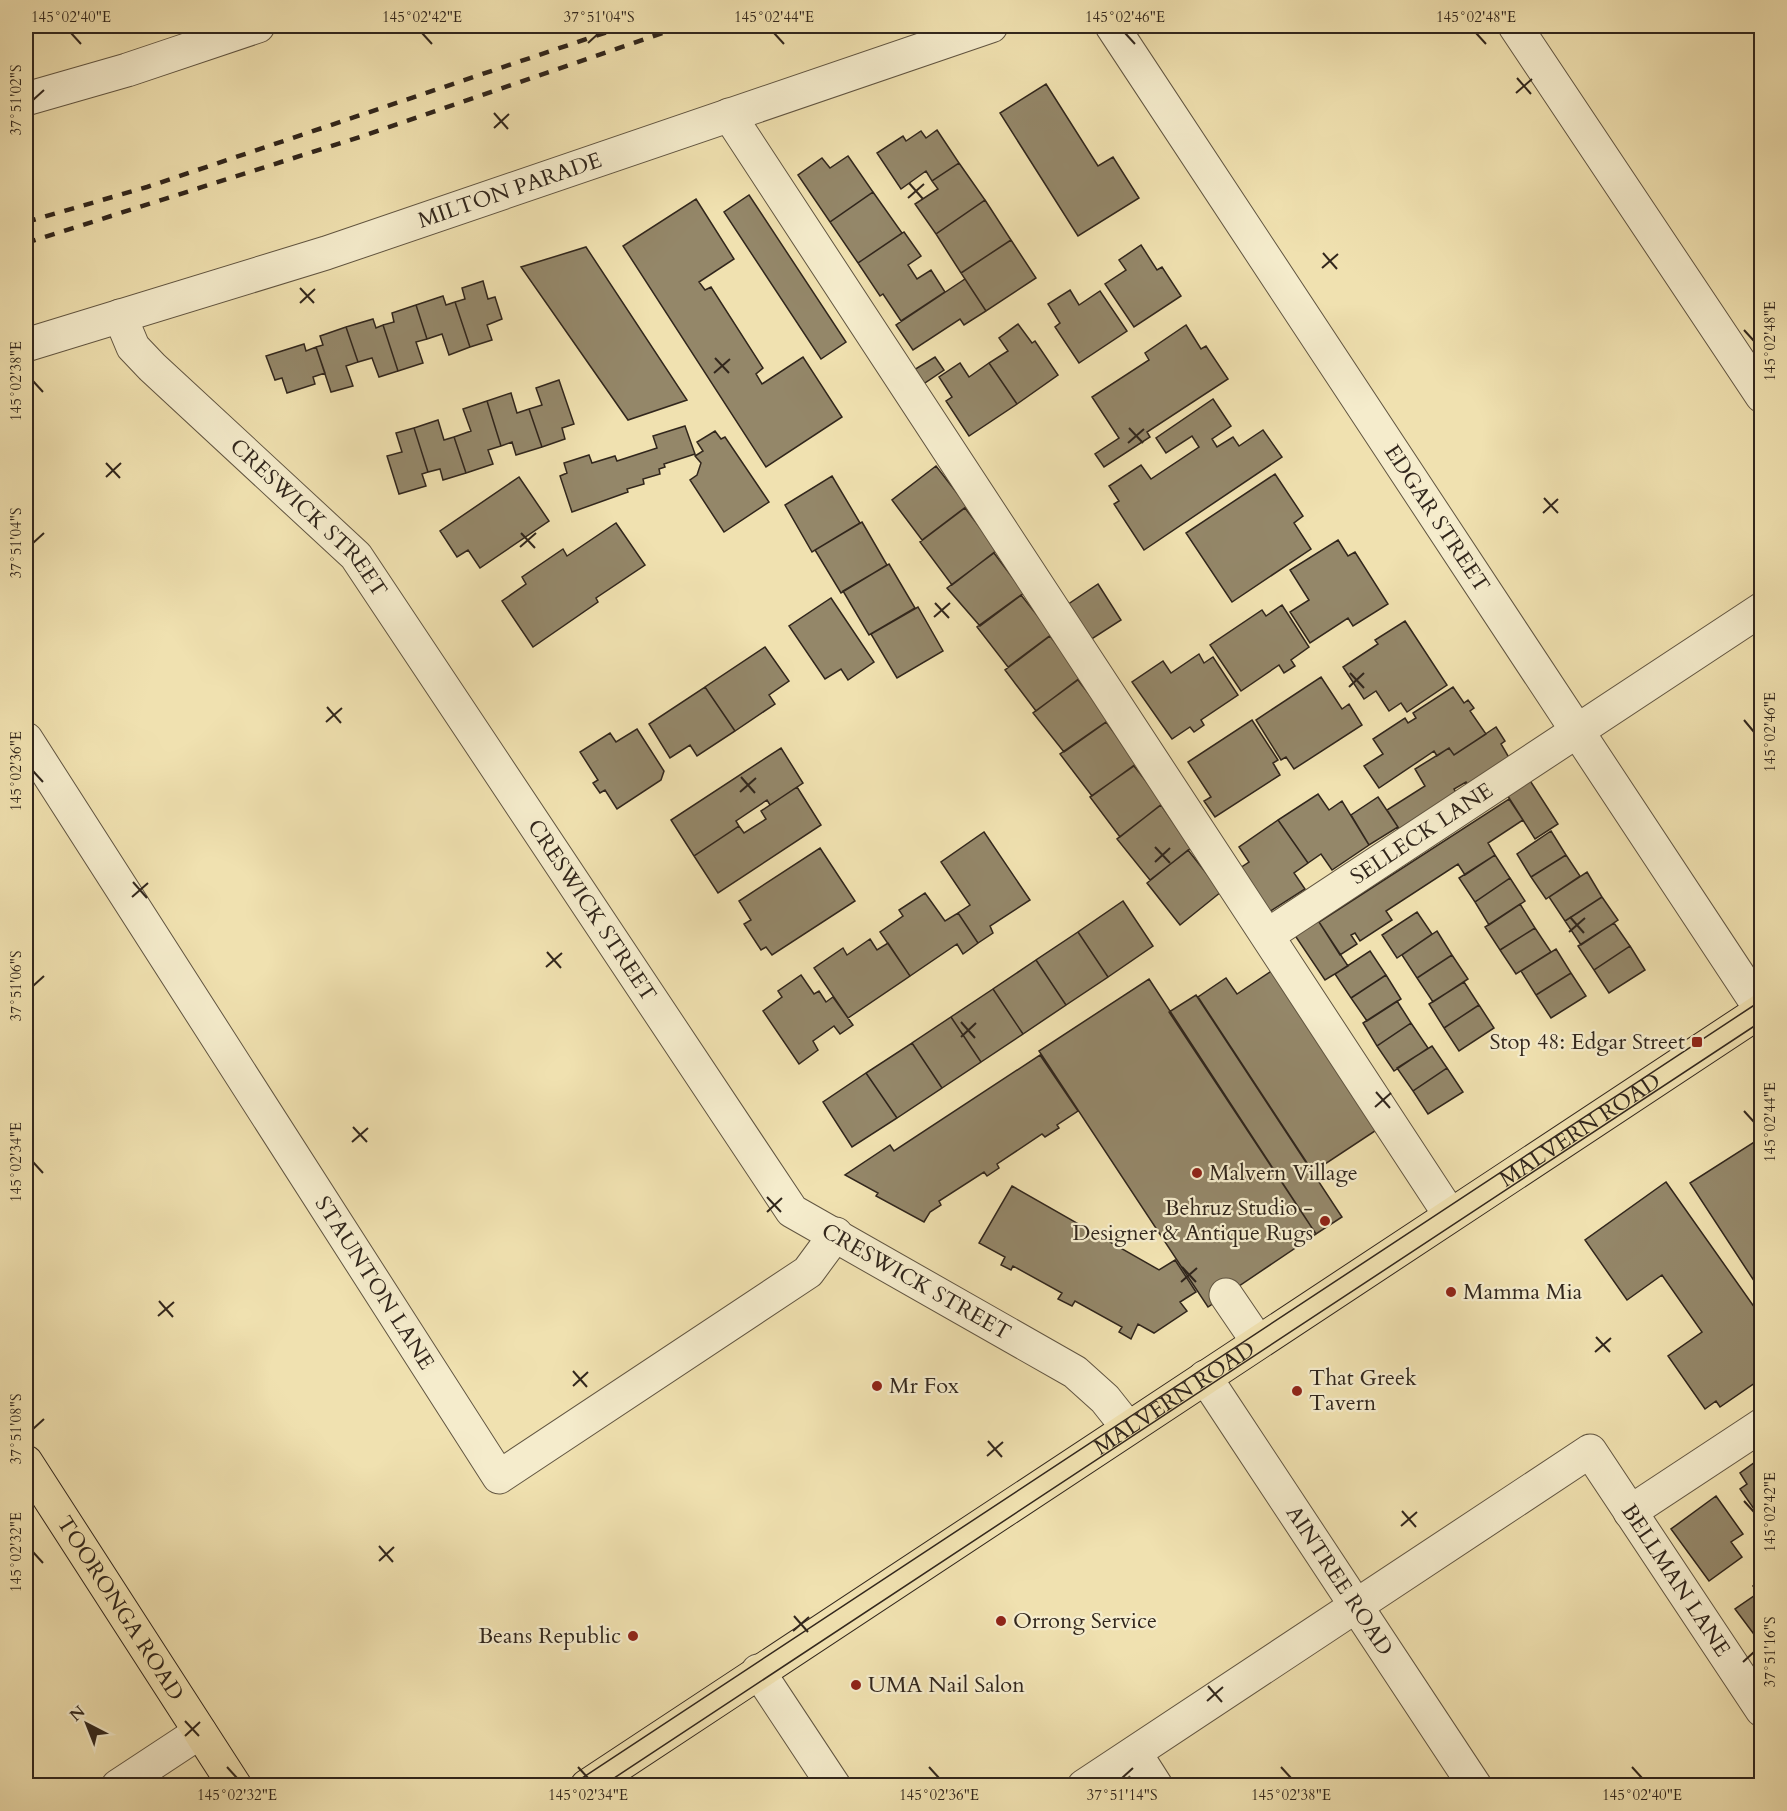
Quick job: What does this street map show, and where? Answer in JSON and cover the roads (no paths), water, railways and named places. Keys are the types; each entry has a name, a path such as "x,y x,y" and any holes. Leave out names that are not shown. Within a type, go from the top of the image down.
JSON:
{"main road":[{"name":"MALVERN ROAD","path":"587,1785 1761,1010"},
{"name":"TOORONGA ROAD","path":"26,1462 235,1785"}],"street":[{"path":"26,99 127,70 208,33 258,26"},
{"name":"MILTON PARADE","path":"26,345 326,253 991,26"},
{"name":"EDGAR STREET","path":"1112,26 1761,1010"},
{"path":"1515,26 1761,396"},
{"path":"729,115 1450,1215"},
{"name":"CRESWICK STREET","path":"120,316 133,347 152,367 356,556 792,1210 1076,1372 1105,1399 1128,1428"},
{"name":"SELLECK LANE","path":"1268,935 1761,609"},
{"name":"STAUNTON LANE","path":"26,740 499,1477 808,1272 836,1234"},
{"path":"1226,1295 1258,1342"},
{"name":"AINTREE ROAD","path":"1205,1377 1475,1785"},
{"path":"1630,1512 1761,1425"},
{"name":"BELLMAN LANE","path":"1356,1605 1590,1451 1761,1710"},
{"path":"1084,1785 1356,1605"},
{"path":"758,1671 834,1785"},
{"path":"118,1785 200,1732"},
{"path":"1135,1753 1156,1785"}],"tram line":[{"path":"570,1786 1762,1000"},
{"path":"602,1786 1762,1021"}],"railway":[{"path":"26,222 147,187 625,26"},
{"path":"26,243 366,135 683,26"}],"place":[{"name":"Stop 48: Edgar Street","path":"1697,1042"},
{"name":"Malvern Village","path":"1197,1173"},
{"name":"Behruz Studio - Designer & Antique Rugs","path":"1325,1221"},
{"name":"Mamma Mia","path":"1451,1292"},
{"name":"Mr Fox","path":"877,1386"},
{"name":"That Greek Tavern","path":"1297,1391"},
{"name":"Orrong Service","path":"1001,1621"},
{"name":"Beans Republic","path":"633,1636"},
{"name":"UMA Nail Salon","path":"856,1685"}]}
